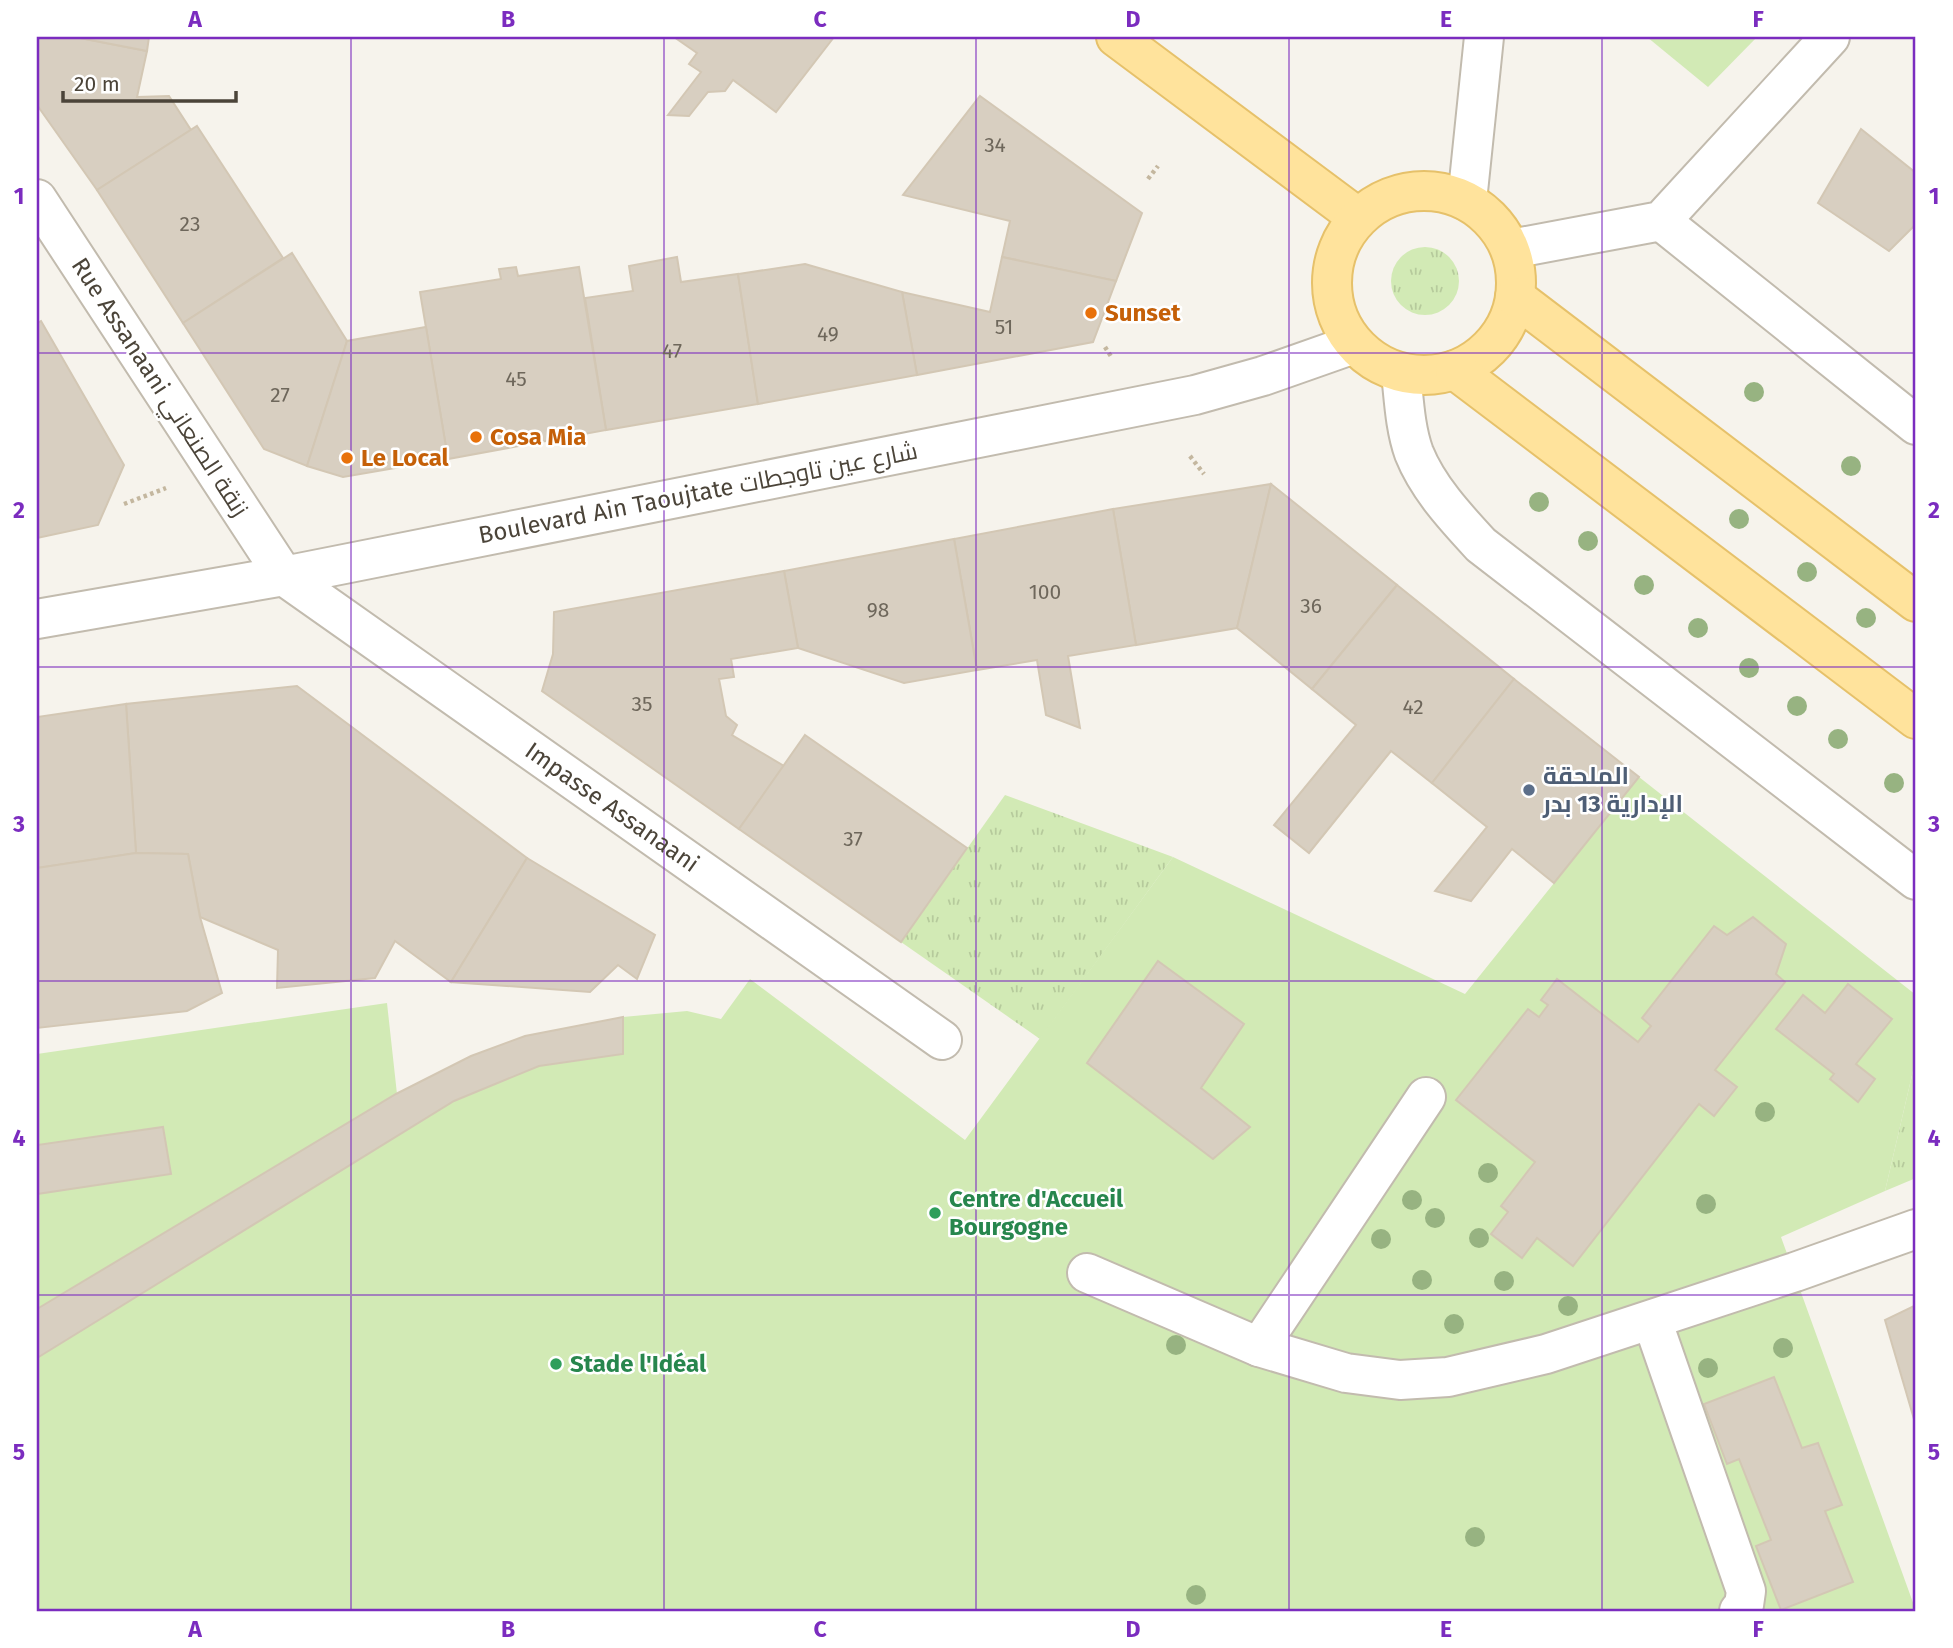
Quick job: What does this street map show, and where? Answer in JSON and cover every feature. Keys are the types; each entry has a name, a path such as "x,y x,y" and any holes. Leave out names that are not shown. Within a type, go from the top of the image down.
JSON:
{"main road":[{"path":"1116,37 1356,216"},
{"path":"1424,190 1446,192 1467,201 1485,213 1500,230 1511,249 1516,273 1516,297 1508,321 1495,342 1477,359 1455,370 1428,376 1401,373 1375,362 1354,344 1338,320 1331,291 1332,262 1343,235 1356,216 1381,200 1401,193 1424,190"},
{"path":"1516,297 1916,602"},
{"path":"1455,370 1916,719"}],"street":[{"path":"1467,201 1484,37"},
{"path":"1511,249 1661,221 1830,37"},
{"name":"Rue Assanaani زنقة الصنعاني","path":"37,200 284,576"},
{"path":"1661,221 1916,425"},
{"name":"Boulevard Ain Taoujtate شارع عين تاوجطات","path":"37,620 284,576 1195,395 1263,376 1354,344"},
{"path":"1401,373 1405,418 1414,454 1453,516 1481,545 1916,880"},
{"name":"Impasse Assanaani","path":"284,576 942,1040"},
{"path":"1259,1348 1426,1097"},
{"path":"1087,1273 1259,1348 1346,1373 1400,1380 1448,1377 1546,1354 1916,1229"},
{"path":"1652,1320 1746,1591 1744,1605 1740,1611"}],"path":[{"path":"1148,179 1158,166"},
{"path":"1105,347 1112,358"},
{"path":"1190,456 1205,474"},
{"path":"124,504 170,487"}],"green space":[{"path":"1647,37 1757,37 1708,87"},
{"path":"1418,247 1432,247 1444,252 1454,262 1459,281 1454,300 1444,310 1432,315 1418,315 1406,310 1396,300 1391,288 1391,274 1396,262 1406,252"},
{"name":"Centre d'Accueil Bourgogne","path":"1639,777 1916,995 1916,1058 1885,1191 1781,1237 1916,1611 37,1611 37,1054 387,1003 397,1094 471,1056 623,1017 687,1011 721,1019 750,979 965,1140 1173,857 1465,994"},
{"path":"1005,795 1173,857 1040,1039 901,942"},
{"path":"1916,1058 1916,1178 1885,1191"}],"building":[{"path":"37,37 75,37 147,51 137,97 169,96 191,130 97,190 37,105"},
{"path":"75,37 149,37 147,51"},
{"path":"674,37 834,37 776,112 733,80 725,91 708,92 689,116 668,115 701,72 689,64 697,53"},
{"path":"980,96 1142,213 1116,281 1002,257 1010,221 903,195"},
{"path":"197,126 283,258 183,323 97,190"},
{"path":"1861,129 1916,173 1916,224 1889,251 1818,203"},
{"path":"292,253 347,341 307,466 264,449 183,323"},
{"path":"677,257 681,282 738,274 758,404 606,430 585,298 633,291 629,266"},
{"path":"1002,257 1116,281 1093,342 917,375 902,292 990,312"},
{"path":"805,264 902,292 917,375 758,404 738,274"},
{"path":"516,267 518,276 579,267 606,430 448,459 420,292 501,279 499,269"},
{"path":"41,321 124,465 98,525 37,538 37,323"},
{"path":"426,327 448,459 343,477 307,466 347,341"},
{"path":"1271,484 1237,628 1136,645 1113,509"},
{"path":"1271,484 1397,585 1312,689 1237,628"},
{"path":"1113,509 1136,645 1068,656 1080,728 1046,715 1037,660 977,670 954,539"},
{"path":"954,539 977,670 904,683 798,648 784,571"},
{"path":"784,571 798,648 731,659 734,677 719,679 726,716 737,725 732,735 784,766 739,829 542,691 553,654 554,612"},
{"path":"1397,585 1514,679 1432,783 1391,751 1309,853 1274,825 1356,725 1312,689"},
{"path":"1514,679 1639,777 1554,883 1512,849 1471,901 1435,891 1487,827 1432,783"},
{"path":"297,686 527,858 451,982 395,941 375,978 277,988 278,950 200,917 188,854 136,853 126,704"},
{"path":"126,704 136,853 37,868 37,717"},
{"path":"805,735 967,848 901,942 739,829"},
{"path":"136,853 188,854 200,917 222,993 187,1011 37,1028 37,868"},
{"path":"527,858 655,935 637,979 618,965 590,992 451,982"},
{"path":"1753,917 1786,944 1776,974 1785,982 1715,1070 1737,1087 1714,1116 1699,1104 1573,1266 1537,1238 1522,1258 1491,1234 1508,1212 1501,1206 1535,1162 1456,1100 1528,1009 1539,1017 1548,1005 1541,1000 1557,979 1638,1042 1651,1026 1642,1018 1714,926 1727,935"},
{"path":"1158,961 1244,1024 1201,1088 1250,1127 1213,1159 1087,1063"},
{"path":"1848,984 1892,1019 1856,1064 1875,1079 1858,1102 1830,1079 1834,1074 1776,1029 1803,995 1825,1013"},
{"path":"623,1017 623,1054 539,1066 454,1101 37,1358 37,1309 396,1094 471,1056 525,1036"},
{"path":"163,1127 171,1174 37,1194 37,1145"},
{"path":"1916,1305 1916,1426 1885,1320"},
{"path":"1774,1377 1802,1448 1818,1443 1842,1505 1825,1511 1853,1582 1781,1610 1756,1546 1771,1540 1739,1459 1727,1464 1704,1404"}],"place":[{"name":"Sunset","path":"1091,313"},
{"name":"Cosa Mia","path":"476,437"},
{"name":"Le Local","path":"347,458"},
{"name":"الملحقة الإدارية 13 بدر","path":"1529,790"},
{"name":"Centre d'Accueil Bourgogne","path":"935,1213"},
{"name":"Stade l'Idéal","path":"556,1364"}]}
